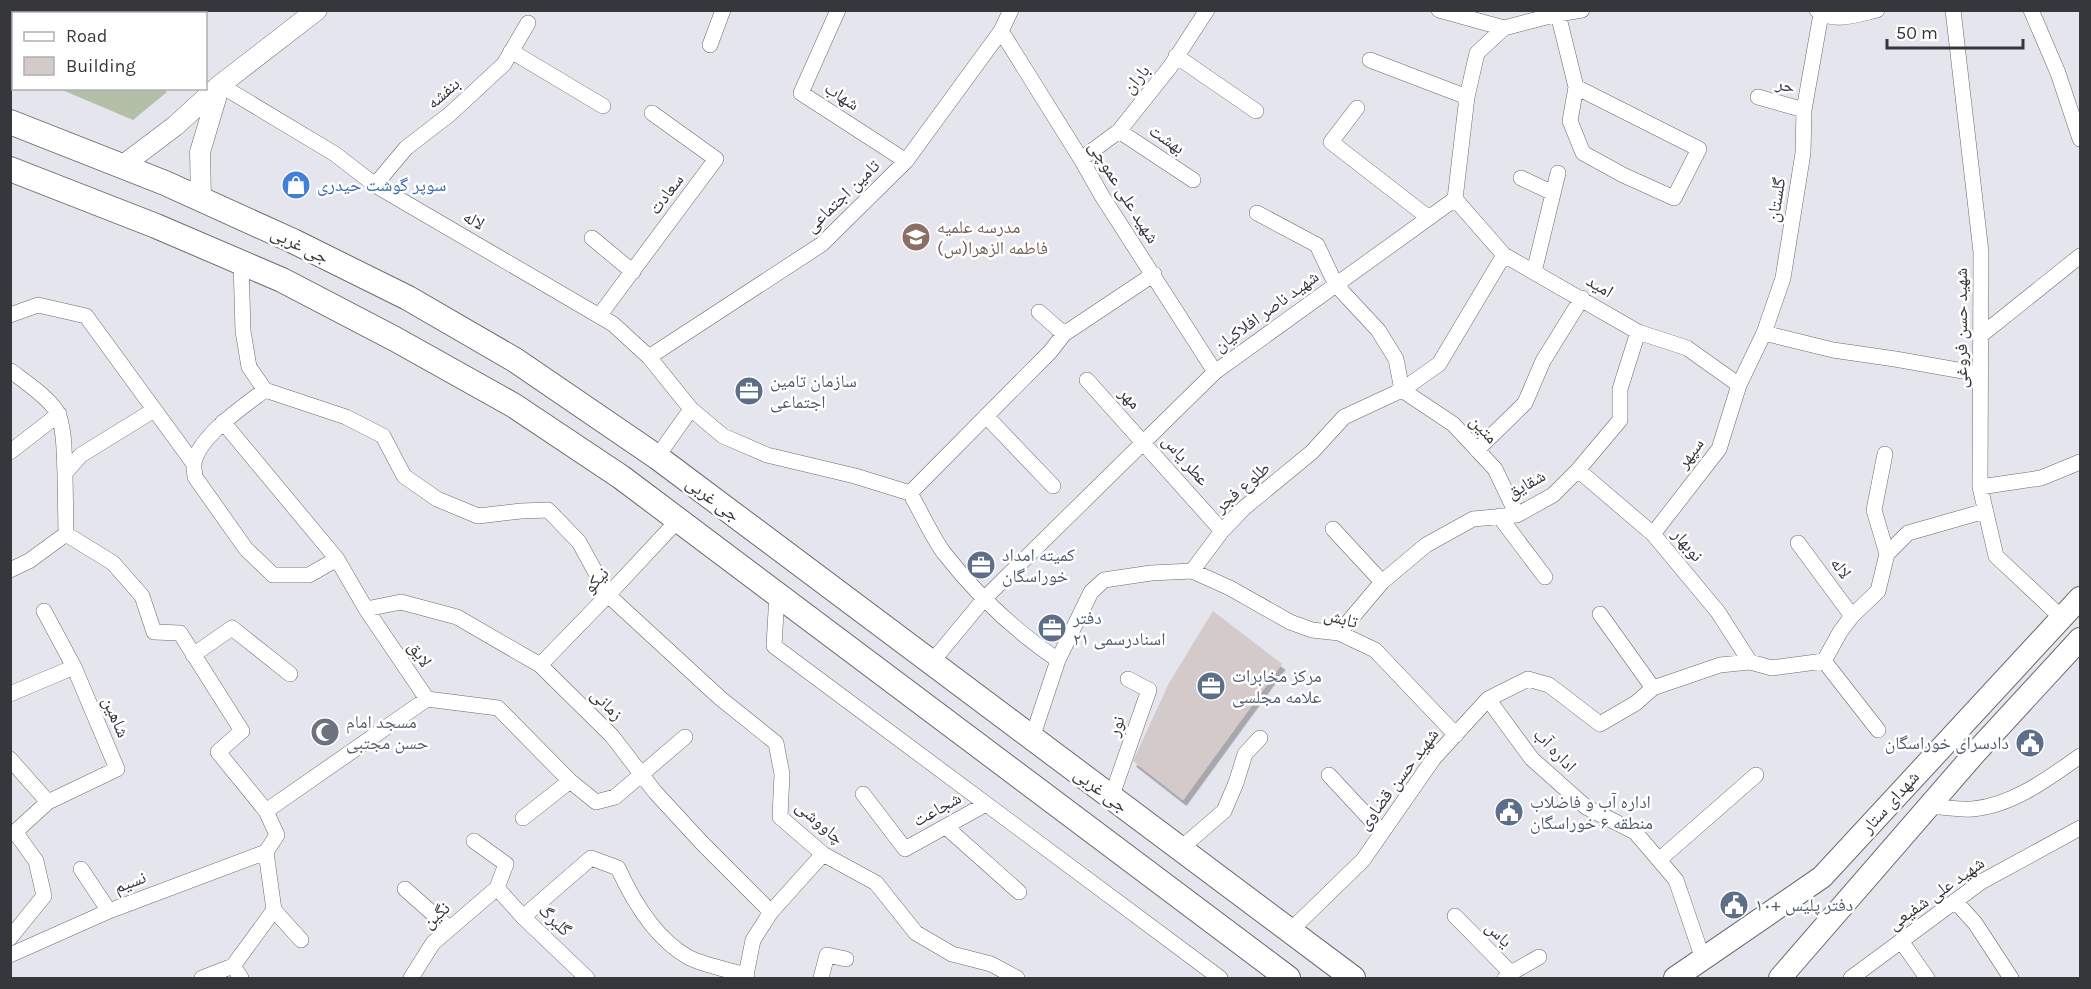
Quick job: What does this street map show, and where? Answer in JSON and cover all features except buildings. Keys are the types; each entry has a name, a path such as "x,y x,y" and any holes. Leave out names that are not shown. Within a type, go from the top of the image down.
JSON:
{"main road":[{"name":"جی غربی","path":"10,122 201,199 408,298 515,360 657,457 1353,978"},
{"name":"جی غربی","path":"10,169 156,226 282,280 395,339 513,405 621,477 1288,978"},
{"name":"شهدای ستار","path":"1675,978 1822,878 2080,598"},
{"name":"شهدای ستار","path":"1780,978 1976,752 2080,639"}],"street":[{"path":"122,166 175,126 219,85 317,10"},
{"path":"710,45 723,10"},
{"name":"شهاب","path":"838,10 801,93 906,161"},
{"name":"تامین اجتماعی","path":"649,357 822,244 906,161 1001,31 1011,10"},
{"name":"باران","path":"1081,159 1119,131 1170,68 1207,10"},
{"path":"1439,10 1504,28"},
{"path":"1455,199 1467,97 1477,53 1504,28 1557,12 1582,10"},
{"path":"1819,12 1837,18 1877,10"},
{"name":"شهید حسن فروغی","path":"1953,10 1981,252 1980,487 1996,556 2062,618"},
{"path":"2031,10 2058,73 2080,139"},
{"path":"1557,12 1576,87 1570,121 1583,153 1623,175 1674,198 1699,149 1576,87"},
{"name":"گلستان","path":"1739,385 1764,333 1783,278 1803,153 1804,110 1819,12"},
{"name":"بنفشه","path":"375,185 406,148 458,107 504,64 528,23"},
{"name":"شهید علی عموچی","path":"1001,31 1081,159 1101,196 1154,274 1215,372"},
{"path":"511,51 603,106"},
{"path":"1176,56 1256,111"},
{"path":"1370,60 1467,97"},
{"path":"201,199 200,152 219,85"},
{"name":"لاله","path":"219,85 335,154 375,185 613,324 649,357 691,409"},
{"name":"حر","path":"1758,97 1804,110"},
{"path":"1357,108 1331,141 1429,218"},
{"name":"سعادت","path":"599,316 716,159 652,113"},
{"name":"بهشت","path":"1119,131 1193,180"},
{"path":"1534,272 1558,172"},
{"path":"1521,178 1553,192"},
{"name":"شهید ناصر افلاکیان","path":"931,663 984,599 1215,372 1455,199"},
{"name":"امید","path":"1455,199 1504,255 1638,332 1687,348 1739,385"},
{"path":"1257,213 1317,245 1336,285 1378,330 1396,359 1402,390"},
{"path":"591,238 633,272"},
{"name":"طلوع فجر","path":"1192,572 1222,531 1244,508 1312,452 1344,417 1402,390 1439,364 1504,255"},
{"path":"1980,336 2080,256"},
{"path":"241,262 243,331 249,367 265,390 223,422 199,450 194,464 195,477 246,549 273,575 309,575 337,559"},
{"path":"910,493 1050,352 1064,334 1154,274"},
{"path":"1477,450 1525,403 1543,361 1582,298"},
{"path":"10,315 38,305 86,316 194,464"},
{"path":"1039,312 1064,334"},
{"name":"شقایق","path":"1339,633 1383,582 1426,545 1473,519 1516,514 1553,495 1578,470 1620,420 1620,389 1638,332"},
{"path":"1764,333 1833,350 1980,374"},
{"path":"11,371 39,393 59,414 63,438 66,534"},
{"name":"مهر","path":"1087,380 1144,442"},
{"name":"سپهر","path":"1653,534 1719,449 1739,385"},
{"name":"چاووشی","path":"265,390 346,417 383,436 404,476 437,499 478,516 548,510 579,542 608,596 720,698 776,742 782,774 780,817 823,854 876,883 916,933 952,954 991,964 1017,978"},
{"name":"متین","path":"1402,390 1453,424 1495,469 1516,514"},
{"path":"657,457 691,409 723,436 767,455 855,476 910,493 943,552 984,599 1036,645 1058,660"},
{"path":"65,473 81,455 154,410"},
{"path":"10,452 59,414"},
{"path":"986,416 1053,486"},
{"name":"لایق","path":"223,422 337,559 366,609 427,699"},
{"name":"عطر یاس","path":"1144,442 1222,531"},
{"path":"1878,730 1824,661 1852,616 1878,591 1887,554 1874,510 1885,454"},
{"path":"1980,487 2041,478 2080,462"},
{"name":"نوبهار","path":"1578,470 1653,534 1718,612 1750,662"},
{"path":"1887,554 1908,533 1985,511"},
{"path":"1499,516 1545,577"},
{"name":"نیکو","path":"540,665 678,520"},
{"path":"1333,529 1383,582"},
{"path":"10,570 29,561 66,534"},
{"path":"66,534 113,563 142,596 154,632 180,633 242,730 218,752 266,811 277,835 266,852 274,910 301,940"},
{"name":"لاله","path":"1798,543 1852,616"},
{"path":"1032,738 1058,660 1091,592 1104,580 1151,573 1192,572"},
{"name":"تابش","path":"1192,572 1230,588 1290,622 1312,630 1339,633 1375,650 1456,735"},
{"path":"777,594 774,646 1220,978"},
{"name":"زمانی","path":"366,609 401,602 457,617 540,665 612,736 642,775 702,843 771,912"},
{"name":"شاهین","path":"44,611 74,667 117,769 48,802"},
{"path":"1600,614 1653,688"},
{"path":"193,655 232,628 290,674"},
{"name":"شهید حسن قضاوی","path":"1290,932 1363,860 1434,758 1488,699 1528,679 1549,685 1600,724 1636,703 1653,688 1720,664 1750,662 1772,668 1824,661"},
{"path":"10,694 74,667"},
{"name":"نور","path":"1111,798 1149,690 1128,679"},
{"path":"266,811 427,699 498,708 570,781 596,802 615,797 685,737"},
{"name":"اداره آب","path":"1488,699 1532,759 1586,807 1635,832 1676,880 1703,959"},
{"path":"1180,849 1224,811 1245,754 1260,738"},
{"path":"1929,806 1972,809 2006,801 2049,778 2080,756"},
{"path":"10,759 48,802 15,832 36,861 44,896 10,938"},
{"path":"1329,775 1382,832"},
{"path":"1659,860 1756,775"},
{"path":"523,818 570,781"},
{"name":"شجاعت","path":"863,794 905,849 986,804"},
{"path":"946,826 1019,892"},
{"name":"شهید علی شفیعی","path":"1851,978 1980,882 2080,828"},
{"path":"474,842 506,864 497,888"},
{"name":"نسیم","path":"10,955 109,911 266,852"},
{"path":"523,917 591,858 618,867 631,896 662,936 689,958 746,977 753,940 771,912 823,854"},
{"path":"81,869 109,911"},
{"name":"گلبرگ","path":"497,888 523,917 587,978"},
{"name":"نگین","path":"411,978 433,943 497,888"},
{"path":"405,889 449,928"},
{"path":"1955,901 1975,922 2011,978"},
{"path":"202,978 237,972 274,910"},
{"name":"یاس","path":"1455,916 1508,976"},
{"path":"1901,941 1927,978"},
{"path":"821,978 827,955 846,959"},
{"path":"1508,976 1539,957"}],"green space":[{"path":"11,10 99,11 12,12 11,67"},
{"path":"62,90 164,90 167,92 133,120"}],"place":[{"name":"سوپر گوشت حیدری","path":"296,185"},
{"name":"مدرسه علمیه فاطمه الزهرا(س)","path":"916,237"},
{"name":"سازمان تامین اجتماعی","path":"749,391"},
{"name":"کمیته امداد خوراسگان","path":"981,565"},
{"name":"دفتر اسنادرسمی ۲۱","path":"1052,628"},
{"name":"مرکز مخابرات علامه مجلسی","path":"1211,686"},
{"name":"مسجد امام حسن مجتبی","path":"325,732"},
{"name":"دادسرای خوراسگان","path":"2030,743"},
{"name":"اداره آب و فاضلاب منطقه ۶ خوراسگان","path":"1509,812"},
{"name":"دفتر پلیس +۱۰","path":"1734,905"}]}
